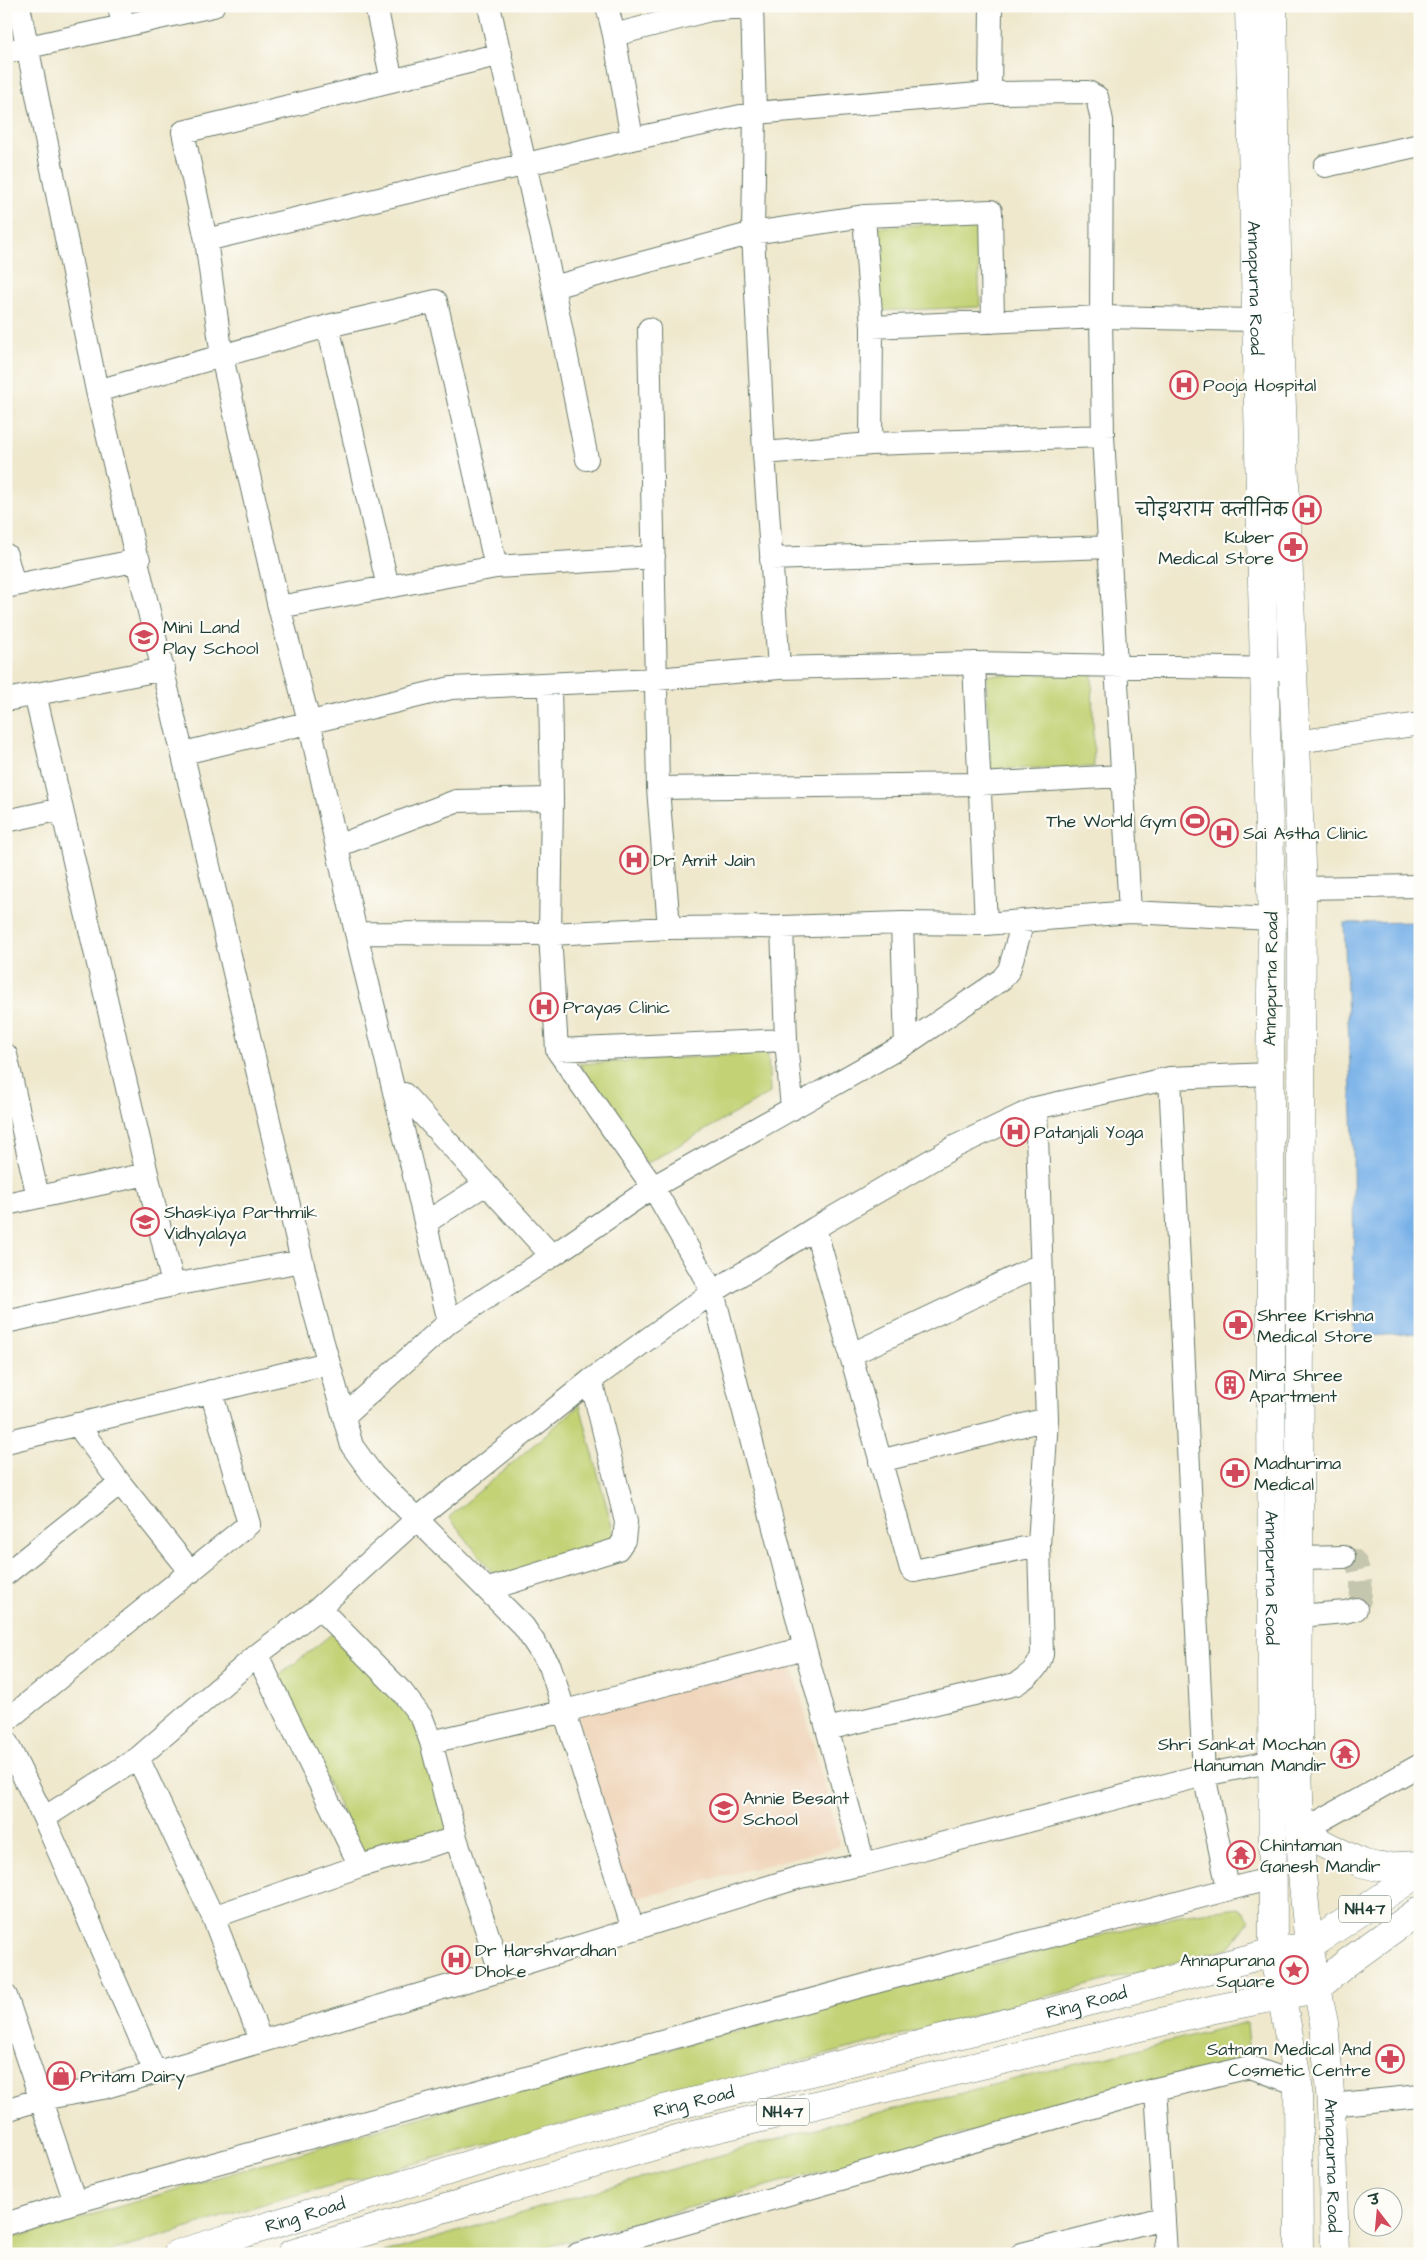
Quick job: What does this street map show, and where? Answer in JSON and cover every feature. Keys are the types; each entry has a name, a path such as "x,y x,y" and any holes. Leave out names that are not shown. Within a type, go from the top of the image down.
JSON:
{"main road":[{"name":"Annapurna Road","path":"1249,6 1264,670 1272,919 1270,1074 1274,1761 1273,1952 1298,2084 1299,2254"},
{"name":"Annapurna Road","path":"1272,6 1278,311 1302,888 1299,1558 1300,1832 1309,1946 1324,2023 1331,2105 1335,2254"},
{"path":"1300,1832 1361,1863 1378,1867 1420,1865"},
{"name":"NH47","path":"1309,1946 1420,1872"},
{"path":"1316,1989 1345,1964 1420,1910"},
{"name":"Ring Road","path":"176,2254 588,2128 1073,2006 1273,1952 1309,1946"},
{"name":"Ring Road","path":"291,2254 694,2134 1280,1995 1316,1989"}],"street":[{"path":"19,6 97,391 139,560 302,1261 352,1446 373,1475 418,1518 524,1627 550,1666 633,1929"},
{"path":"6,52 121,16 213,6"},
{"path":"376,6 392,81"},
{"path":"490,6 553,287 587,459"},
{"path":"607,6 614,35 632,139"},
{"path":"614,35 710,8 752,6 755,112 753,233 764,453 779,668"},
{"path":"990,92 991,6"},
{"path":"449,1322 356,933 309,722 279,607 222,357 206,240 183,132 501,54"},
{"path":"206,240 525,166 632,139 755,112 990,92 1088,92 1097,97 1102,121 1101,317 1103,436 1130,912"},
{"path":"1325,166 1420,145"},
{"path":"553,287 753,233 864,216 991,211 993,322"},
{"path":"864,216 872,328 871,444"},
{"path":"97,391 328,326 436,301 496,567"},
{"path":"872,328 1101,317 1256,320"},
{"path":"328,326 388,587"},
{"path":"649,329 658,788 669,928"},
{"path":"764,453 871,444 1103,436"},
{"path":"771,559 1108,547"},
{"path":"6,555 10,586 139,560"},
{"path":"279,607 496,567 654,557"},
{"path":"184,753 451,688 657,679 779,668 974,663 1264,670 1294,668"},
{"path":"974,663 986,924"},
{"path":"6,700 164,669"},
{"path":"550,684 552,799 550,934 557,1050 653,1187 712,1292 805,1648 864,1864"},
{"path":"35,694 173,1285"},
{"path":"1297,742 1420,724"},
{"path":"658,788 980,784 1121,776"},
{"path":"337,846 456,801 552,799"},
{"path":"6,821 62,809"},
{"path":"1302,888 1420,886"},
{"path":"356,933 550,934 669,928 902,923 986,924 1130,912 1272,919"},
{"path":"344,1416 449,1322 552,1256 653,1187 906,1044 1002,979 1009,970 1023,922"},
{"path":"902,923 906,1044"},
{"path":"782,927 786,1040 792,1110"},
{"path":"557,1050 786,1040"},
{"path":"6,1055 10,1086 38,1197"},
{"path":"44,1818 138,1758 257,1655 318,1608 418,1518 591,1380 712,1292 815,1228 954,1147 1036,1108 1170,1078 1270,1074"},
{"path":"1170,1078 1204,1775 1228,1888"},
{"path":"395,1095 404,1094 552,1256"},
{"path":"827,1729 1016,1684 1031,1674 1039,1665 1042,1654 1039,1545 1047,1419 1040,1265 1036,1108"},
{"path":"6,1204 147,1174"},
{"path":"425,1222 486,1184"},
{"path":"815,1228 906,1558 914,1571 1039,1545"},
{"path":"6,1322 173,1285 302,1261"},
{"path":"850,1355 1040,1265"},
{"path":"6,1442 328,1362"},
{"path":"489,1590 618,1549 623,1543 626,1522 591,1380"},
{"path":"6,1721 249,1524 211,1391"},
{"path":"880,1461 1047,1419"},
{"path":"77,1424 191,1572"},
{"path":"6,1574 120,1482"},
{"path":"1299,1558 1344,1557"},
{"path":"318,1608 402,1692 422,1718 431,1742 456,1838 500,1971"},
{"path":"1299,1616 1345,1612 1356,1609"},
{"path":"431,1742 565,1711 805,1648"},
{"path":"257,1655 360,1866"},
{"path":"6,1741 44,1818 155,2072"},
{"path":"138,1758 213,1917 261,2041"},
{"path":"6,2110 41,2099 102,2088 500,1971 800,1877 864,1864 1204,1775 1274,1761"},
{"path":"1300,1832 1420,1765"},
{"path":"213,1917 360,1866 456,1838"},
{"path":"6,2224 75,2202 880,1981 1228,1888 1272,1878"},
{"path":"6,1997 75,2202"},
{"path":"578,2254 645,2244 1156,2089 1250,2067 1298,2084"},
{"path":"1156,2089 1166,2254"},
{"path":"1331,2105 1420,2096"},
{"path":"1022,2254 1163,2218"}],"shaded area":[{"path":"791,1659 840,1846 628,1901 579,1715"}],"green space":[{"path":"977,222 980,307 877,311 874,227"},
{"path":"1092,673 1094,767 989,769 987,675"},
{"path":"768,1053 770,1093 646,1164 579,1064"},
{"path":"580,1405 616,1542 498,1580 449,1517"},
{"path":"338,1629 426,1736 450,1833 365,1857 276,1678"},
{"path":"1238,1907 1250,1920 1229,1948 273,2201 105,2254 6,2254 6,2240 520,2088 1175,1916"},
{"path":"1247,2022 1250,2059 792,2179 522,2254 381,2254 793,2134"}],"water":[{"path":"1420,922 1420,1333 1354,1337 1353,1139 1344,923"}],"tunnel":[{"path":"1344,1557 1354,1560 1359,1570 1361,1591 1359,1604 1356,1609"}],"place":[{"name":"Pooja Hospital","path":"1184,385"},
{"name":"चोइथराम क्लीनिक","path":"1307,510"},
{"name":"Kuber Medical Store","path":"1293,547"},
{"name":"Mini Land Play School","path":"144,637"},
{"name":"The World Gym","path":"1195,821"},
{"name":"Sai Astha Clinic","path":"1224,833"},
{"name":"Dr Amit Jain","path":"634,860"},
{"name":"Prayas Clinic","path":"544,1007"},
{"name":"Patanjali Yoga","path":"1015,1132"},
{"name":"Shaskiya Parthmik Vidhyalaya","path":"145,1222"},
{"name":"Shree Krishna Medical Store","path":"1238,1325"},
{"name":"Mira Shree Apartment","path":"1230,1385"},
{"name":"Madhurima Medical","path":"1235,1473"},
{"name":"Shri Sankat Mochan Hanuman Mandir","path":"1345,1754"},
{"name":"Annie Besant School","path":"724,1808"},
{"name":"Chintaman Ganesh Mandir","path":"1241,1855"},
{"name":"Dr Harshvardhan Dhoke","path":"456,1960"},
{"name":"Annapurana Square","path":"1294,1970"},
{"name":"Satnam Medical And Cosmetic Centre","path":"1390,2059"},
{"name":"Pritam Dairy","path":"61,2076"}]}
